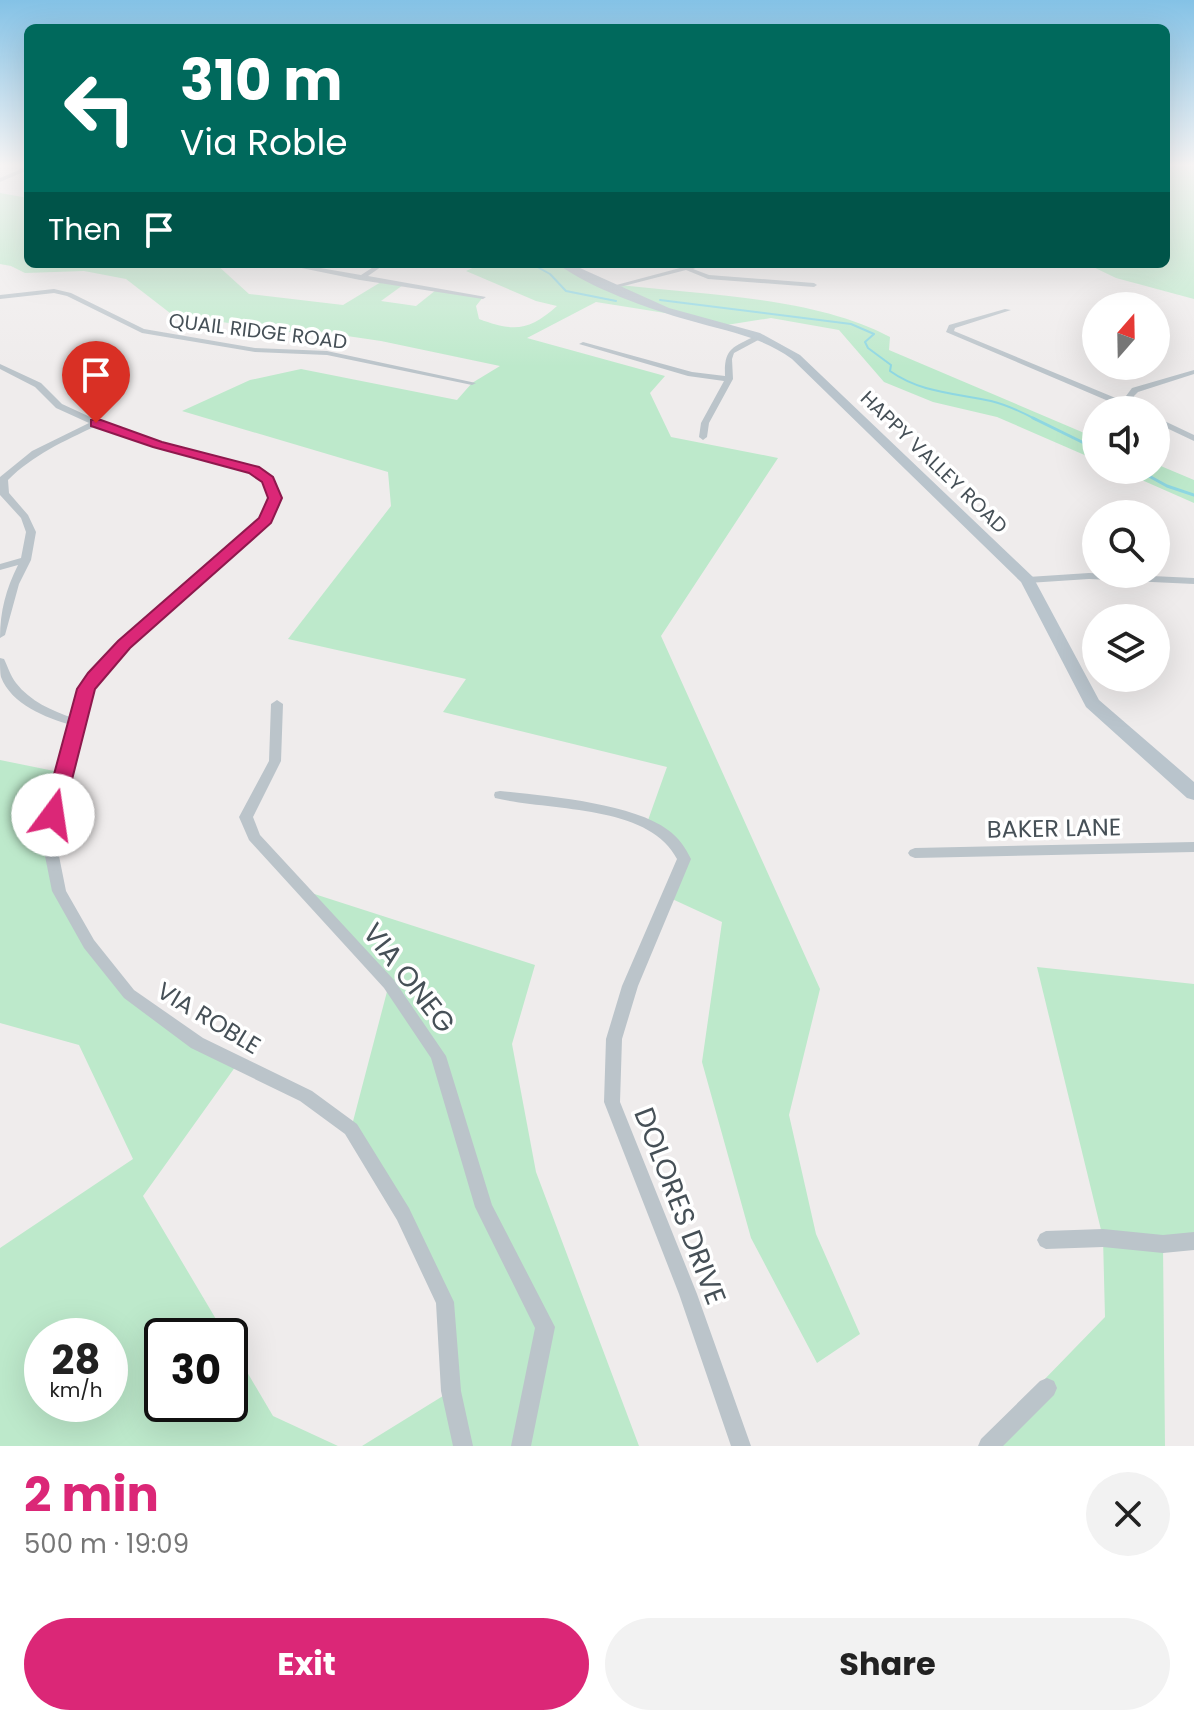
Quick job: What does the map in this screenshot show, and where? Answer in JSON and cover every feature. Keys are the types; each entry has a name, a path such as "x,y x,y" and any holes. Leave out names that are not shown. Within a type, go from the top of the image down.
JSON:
{"street":[{"path":"306,268 483,297"},
{"path":"360,278 376,268"},
{"name":"HAPPY VALLEY ROAD","path":"570,268 608,288 660,308 788,350 1028,580 1092,703 1194,793"},
{"path":"608,288 686,268 708,277 814,285"},
{"name":"QUAIL RIDGE ROAD","path":"0,297 54,291 69,294 142,331 255,350 327,353 472,383"},
{"path":"1007,310 952,327 950,332 1104,396"},
{"path":"703,437 705,423 729,379 728,359 731,352 758,338"},
{"path":"583,344 680,372 729,379"},
{"name":"VIA ROBLE","path":"0,366 38,385 59,406 96,423 157,444 254,470 269,480 275,498 266,520 112,657 86,689 48,836 59,891 89,944 129,994 197,1043 306,1096 351,1129 403,1214 445,1302 451,1391 463,1446"},
{"path":"1130,396 1135,390 1194,372"},
{"path":"0,635 14,584 26,560 31,532 25,517 4,494 3,479 36,450 96,423"},
{"path":"1170,427 1194,438"},
{"path":"0,567 26,560"},
{"path":"1028,580 1089,576 1194,581"},
{"path":"0,661 2,671 18,693 55,716 76,723"},
{"name":"VIA ONEG","path":"277,704 275,761 246,817 254,837 389,984 438,1056 484,1207 545,1327 521,1446"},
{"name":"DOLORES DRIVE","path":"500,795 584,807 647,823 675,842 684,859 630,986 614,1039 612,1102 688,1294 741,1446"},
{"name":"BAKER LANE","path":"915,853 1194,847"},
{"path":"1046,1240 1103,1238 1163,1244 1194,1241"},
{"path":"988,1446 1047,1388"}],"green space":[{"path":"0,232 24,232 24,268 220,268 249,294 343,305 381,282 403,285 381,301 416,306 436,290 483,297 476,306 479,319 512,327 529,325 557,306 536,301 466,271 472,268 570,268 608,288 620,285 723,295 828,313 890,337 889,350 1082,432 1082,454 997,417 933,402 884,382 839,330 771,318 720,326 684,316 596,302 527,338 665,376 650,393 671,437 778,458 661,636 820,989 789,1115 816,1234 860,1334 817,1363 751,1238 702,1062 722,922 670,898 684,859 647,823 667,767 443,712 466,679 288,639 391,506 388,472 182,411 250,380 301,369 457,400 472,383 500,366 381,341 320,332 280,332 170,313 126,279 84,271 25,273 0,264"},
{"path":"1170,232 1194,232 1194,299 1116,278 1095,268 1170,268"},
{"path":"1170,470 1194,480 1194,503 1151,484 1170,484"},
{"path":"0,760 64,773 48,836 59,891 129,994 238,1063 143,1196 215,1318 144,1318 144,1422 248,1422 248,1374 273,1416 338,1446 0,1446 0,1248 133,1159 79,1045 0,1023"},
{"path":"302,890 535,965 512,1044 536,1172 639,1446 362,1446 451,1391 445,1302 351,1129 389,984"},
{"path":"1037,967 1194,984 1194,1241 1163,1244 1165,1446 980,1446 1105,1317 1103,1238"}],"waterway":[{"path":"539,268 550,274 566,291 616,301"},
{"path":"660,300 851,324 874,334 865,342 868,348 891,365 890,371 902,378 926,388 997,403 1037,420"},
{"path":"1033,418 1082,442"},
{"path":"1163,484 1194,495"}],"route":[{"path":"53,815 86,689 94,677 124,644 266,520 275,505 275,492 269,480 254,470 157,444 96,423"}]}
